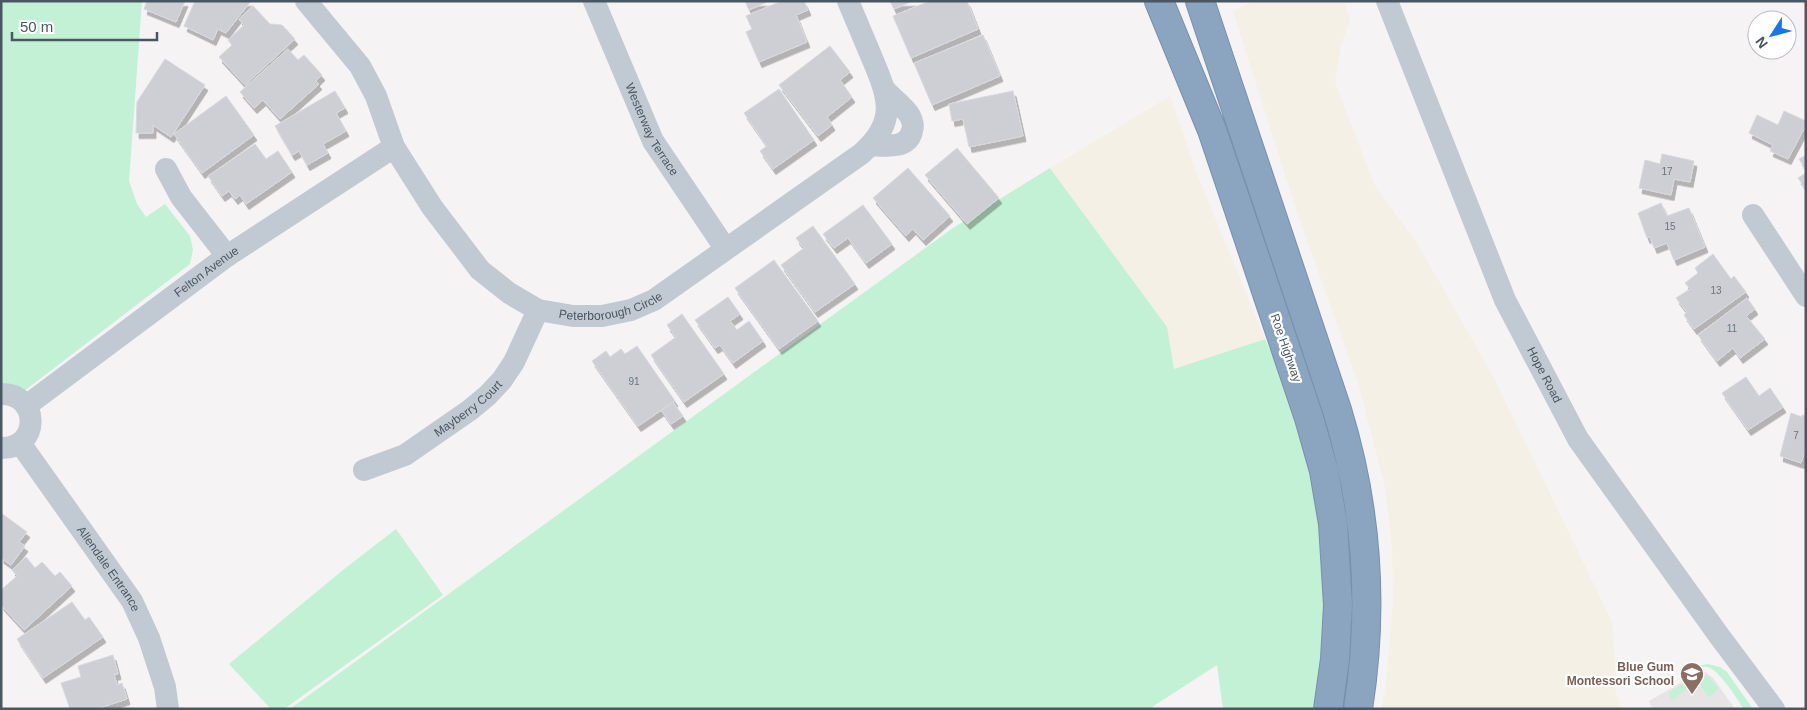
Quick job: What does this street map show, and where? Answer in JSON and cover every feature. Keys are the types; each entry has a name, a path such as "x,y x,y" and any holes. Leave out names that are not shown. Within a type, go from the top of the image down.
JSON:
{"highway":[{"name":"Roe Highway","path":"1160,1 1212,130 1309,418 1324,471 1336,551 1338,605 1335,659 1328,709"},
{"path":"1173,1 1212,130"},
{"path":"1200,2 1337,410 1352,464 1362,520 1367,577 1366,634 1358,709"}],"street":[{"name":"Peterborough Circle","path":"306,1 360,66 376,96 394,147 432,207 480,270 509,293 538,310 572,316 602,316 631,310 654,300 725,248 861,154 872,144 883,129 886,118 886,91 848,1"},
{"name":"Westerway Terrace","path":"594,1 653,141 725,248"},
{"name":"Hope Road","path":"1387,1 1505,300 1578,439 1720,638 1774,709"},
{"name":"Felton Avenue","path":"26,406 227,256 394,147"},
{"path":"166,169 181,197 227,256"},
{"path":"1753,215 1806,296"},
{"name":"Mayberry Court","path":"364,470 405,455 470,410 488,395 502,380 514,362 538,310"},
{"path":"1,394 15,396 26,406"},
{"name":"Allendale Entrance","path":"26,406 30,416 27,436 10,445 132,601 149,638 165,687 168,709"}],"shaded area":[{"name":"Blue Gum Montessori School","path":"1705,672 1713,678 1735,709 1652,709 1649,701 1696,674"}],"green space":[{"path":"1,1 142,1 129,181 137,204 146,217 165,204 190,236 193,250 190,264 19,395 1,385"},
{"path":"1050,168 1168,327 1174,368 1265,339 1283,379 1303,442 1322,530 1327,626 1317,709 1223,709 1217,665 1149,709 290,709 953,228"},
{"path":"396,529 443,595 284,709 271,709 229,664"},
{"path":"1708,664 1720,667 1727,672 1753,709 1744,709 1727,685 1711,669 1703,667 1691,670 1697,666"},
{"path":"1700,674 1708,676 1719,688 1709,697 1697,681 1671,701 1669,692"}],"sand":[{"path":"1253,1 1344,1 1350,20 1341,46 1335,82 1374,184 1417,243 1494,378 1612,622 1615,664 1614,685 1621,709 1382,709 1393,602 1392,545 1385,487 1359,386 1295,206 1233,11"},
{"path":"1170,96 1197,174 1265,339 1174,369 1167,327 1050,168"}],"building":[{"path":"147,1 185,1 176,22 144,9"},
{"path":"195,1 251,1 226,33 218,29 213,40 184,26"},
{"path":"745,1 769,1 749,10"},
{"path":"782,1 804,1 808,10 796,15 807,42 759,62 746,32 752,29 746,16"},
{"path":"890,1 913,1 894,9"},
{"path":"930,1 967,1 978,29 911,58 893,16"},
{"path":"253,6 270,24 282,25 295,39 245,85 219,57 232,45 228,40 244,25 239,19"},
{"path":"983,35 1000,76 932,105 914,63"},
{"path":"830,46 850,72 840,80 852,97 827,117 832,125 818,136 779,85"},
{"path":"288,49 298,60 304,55 322,75 316,81 319,84 280,119 263,100 254,108 240,92"},
{"path":"165,59 205,85 171,137 153,125 153,133 136,133 137,102"},
{"path":"779,89 814,140 773,169 760,151 767,146 744,113"},
{"path":"335,91 345,108 336,113 346,131 323,144 328,153 307,165 299,151 292,155 275,126"},
{"path":"1013,91 1023,136 969,147 963,119 952,121 949,104"},
{"path":"226,96 254,135 202,173 174,134"},
{"path":"1784,111 1806,121 1806,125 1788,159 1770,151 1773,145 1749,133 1757,115 1778,125"},
{"path":"255,144 266,159 278,151 292,172 246,204 240,195 235,199 229,191 222,196 208,176"},
{"path":"957,148 999,198 967,224 925,175"},
{"path":"1662,154 1694,161 1690,182 1674,179 1671,195 1639,188 1645,160 1660,164"},
{"path":"1806,155 1806,170 1799,159"},
{"path":"908,168 950,216 923,240 913,229 906,236 873,198"},
{"path":"1806,173 1806,189 1798,178"},
{"path":"1661,203 1667,216 1689,208 1705,247 1674,260 1667,243 1654,248 1650,237 1647,238 1638,213"},
{"path":"863,205 892,244 866,263 848,238 834,248 823,234"},
{"path":"813,226 855,284 815,312 781,265 804,248 796,238"},
{"path":"1713,254 1731,279 1734,276 1746,292 1694,329 1684,315 1687,312 1676,298 1690,289 1685,283 1698,273 1695,268"},
{"path":"774,260 818,321 779,349 735,288"},
{"path":"728,297 740,314 730,321 737,330 749,321 763,341 733,363 720,345 715,348 695,320"},
{"path":"1747,298 1755,309 1746,316 1765,339 1740,358 1733,348 1717,361 1698,335"},
{"path":"682,314 724,374 684,402 651,355 676,337 667,325"},
{"path":"637,346 675,401 638,426 592,361 606,351 610,357 621,349 625,354"},
{"path":"1746,377 1759,396 1770,388 1783,407 1748,430 1722,393"},
{"path":"673,402 683,416 671,424 661,410"},
{"path":"1791,413 1802,417 1802,415 1806,416 1806,454 1804,454 1801,463 1780,456"},
{"path":"1,513 27,532 19,542 25,546 11,565 1,558"},
{"path":"26,557 35,568 42,562 55,576 60,572 72,586 24,630 1,605 1,590 17,576 12,570"},
{"path":"72,602 85,620 89,617 103,637 43,678 17,639"},
{"path":"113,655 118,674 114,675 117,685 122,683 127,699 96,709 70,709 61,683 81,677 78,666"}],"place":[{"name":"Blue Gum Montessori School","path":"1692,695"}]}
